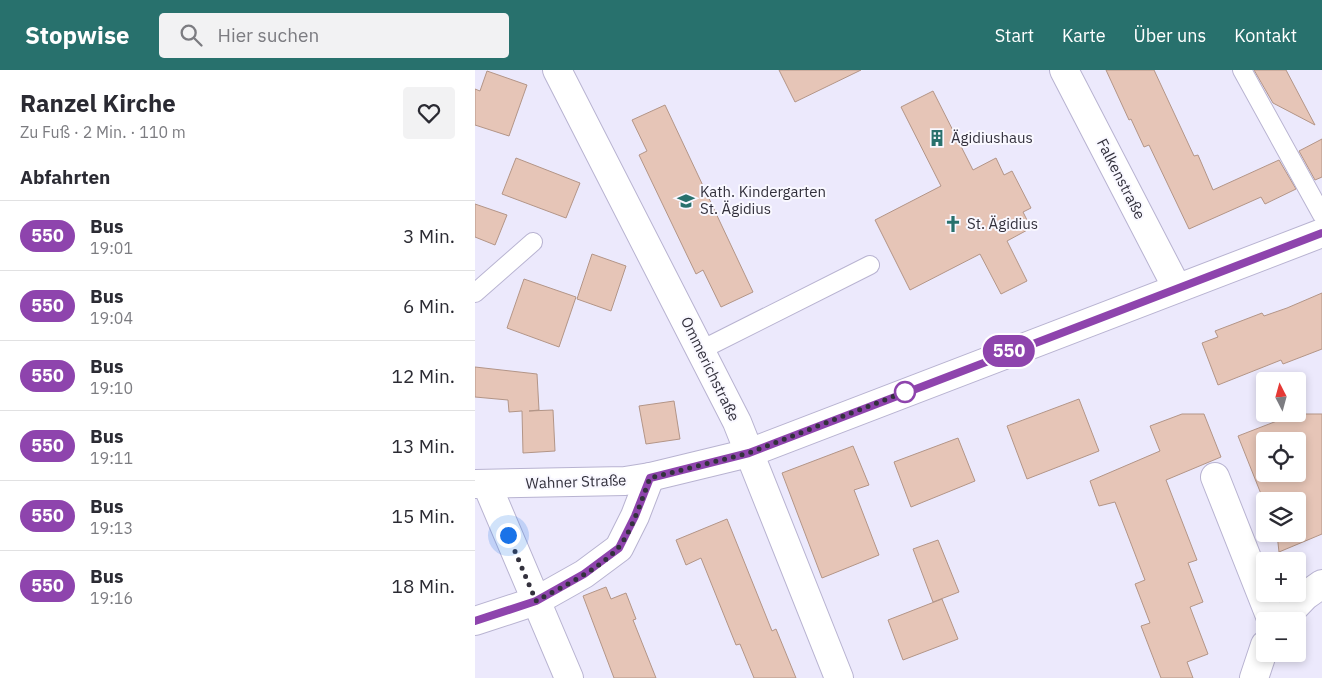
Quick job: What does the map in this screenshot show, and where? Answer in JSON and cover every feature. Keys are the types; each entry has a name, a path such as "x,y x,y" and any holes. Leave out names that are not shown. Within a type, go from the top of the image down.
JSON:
{"street":[{"name":"Ommerichstraße","path":"557,70 701,350 749,453 839,678"},
{"name":"Falkenstraße","path":"1064,70 1177,288"},
{"name":"Wahner Straße","path":"481,485 625,481 650,478 749,453 1322,232"},
{"path":"1215,477 1268,612"},
{"path":"475,621 536,601 584,574 619,548 635,516 650,478"},
{"path":"481,485 536,601 569,678"},
{"path":"1290,612 1305,596 1322,584"},
{"path":"1254,678 1259,662"}],"lane":[{"path":"1242,70 1322,214"},
{"path":"475,293 533,242"},
{"path":"701,350 870,265"}],"building":[{"path":"779,70 861,70 795,102"},
{"path":"1106,70 1154,70 1194,156 1198,155 1213,190 1279,160 1296,189 1265,204 1261,197 1189,229 1149,145 1144,147 1131,119 1129,120"},
{"path":"1254,70 1286,70 1315,125 1273,103"},
{"path":"487,71 527,85 509,136 475,125 475,89 480,91"},
{"name":"St. Ägidius","path":"933,91 973,170 996,158 1004,175 1012,171 1031,208 1023,212 1031,228 1007,241 1027,281 1001,294 980,254 910,290 875,220 941,186 901,107"},
{"name":"Kath. Kindergarten St. Ägidius","path":"665,105 753,292 721,307 703,270 696,274 639,155 647,151 632,120"},
{"path":"1322,139 1322,177 1315,180 1299,151"},
{"path":"516,158 580,183 566,218 502,194"},
{"path":"475,204 507,215 495,245 475,237"},
{"path":"592,254 626,266 611,311 577,299"},
{"path":"524,279 576,297 559,347 507,328"},
{"path":"1322,293 1322,349 1283,364 1281,360 1218,385 1202,343 1218,337 1215,331 1262,313 1264,316 1287,308"},
{"path":"475,367 537,374 539,410 529,411 553,410 555,451 523,453 522,411 509,412 508,400 475,397"},
{"path":"1079,399 1099,451 1027,479 1007,426"},
{"path":"674,401 680,439 646,444 639,406"},
{"path":"1182,414 1204,414 1221,457 1166,480 1197,560 1188,563 1203,602 1190,607 1208,654 1187,662 1193,678 1161,678 1141,626 1150,623 1135,584 1145,580 1115,502 1099,506 1090,481 1160,451 1150,426"},
{"path":"1306,414 1322,414 1322,534 1306,541 1306,492 1260,492 1256,482 1306,482 1306,432 1256,432 1256,481 1238,436 1274,422 1306,422"},
{"path":"958,438 975,481 911,507 894,462"},
{"path":"853,446 869,485 854,490 879,555 822,578 782,473"},
{"path":"727,519 772,631 776,629 796,678 754,678 740,644 736,645 701,558 686,565 676,540"},
{"path":"938,540 959,592 933,602 913,549"},
{"path":"1278,542 1303,542 1279,552"},
{"path":"606,587 611,599 626,593 636,619 633,620 656,678 614,678 583,596"},
{"path":"942,599 958,639 903,660 888,620"}],"bus line":[{"name":"550","path":"475,621 536,601 584,574 619,548 635,516 650,478 749,453 939,378 1322,233"}],"place":[{"name":"Ägidiushaus","path":"937,138"},
{"name":"Kath. Kindergarten St. Ägidius","path":"686,201"},
{"name":"St. Ägidius","path":"953,224"}],"route":[{"path":"508,535 536,601 584,574 619,548 635,516 650,478 749,453 905,392"}]}
